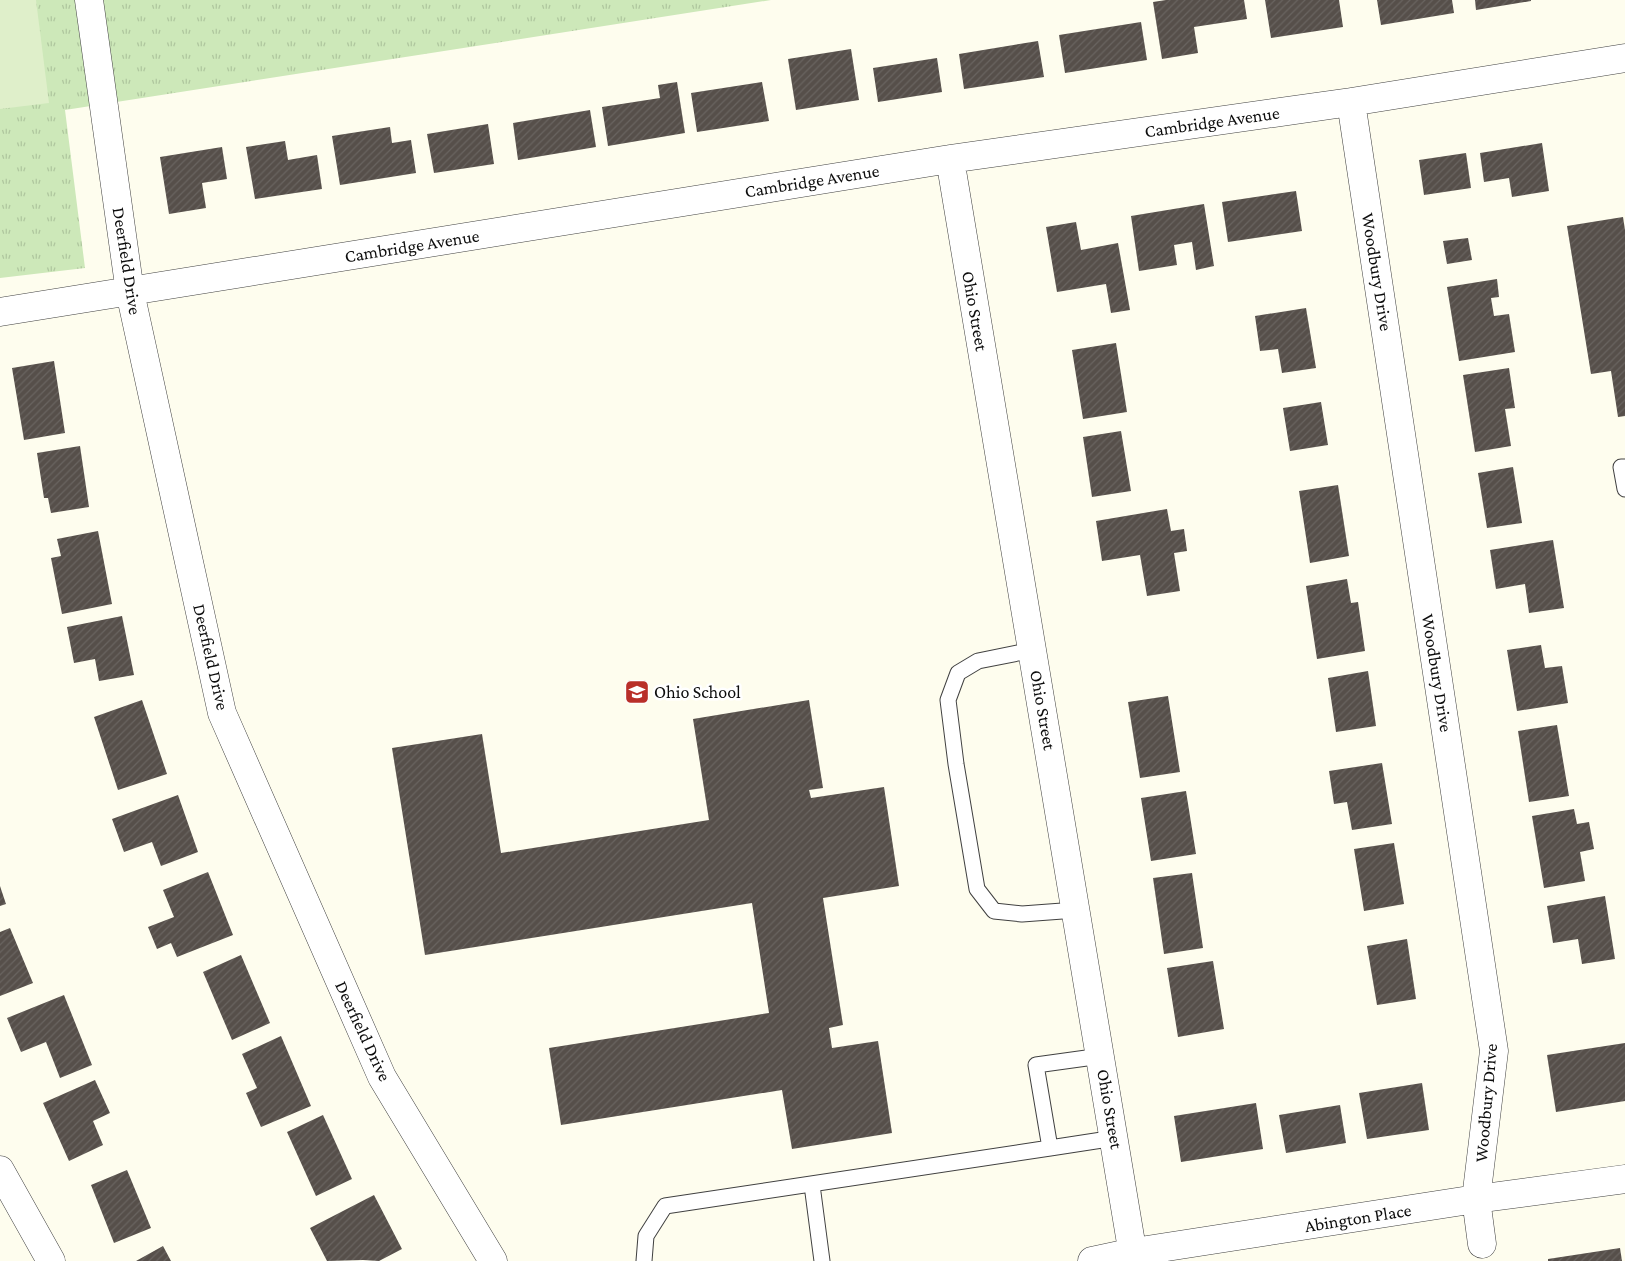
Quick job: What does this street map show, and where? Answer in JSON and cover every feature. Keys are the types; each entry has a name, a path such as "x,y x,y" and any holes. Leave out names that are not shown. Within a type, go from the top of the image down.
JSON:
{"street":[{"name":"Deerfield Drive","path":"89,0 130,292 222,713 382,1077 493,1261"},
{"name":"Cambridge Avenue","path":"0,312 950,159 1351,102 1625,58"},
{"name":"Woodbury Drive","path":"1351,102 1494,1051 1476,1199 1482,1244"},
{"name":"Ohio Street","path":"950,159 1134,1257"},
{"path":"0,1170 51,1261"},
{"name":"Abington Place","path":"1092,1261 1134,1257 1476,1199 1625,1179"}],"lane":[{"path":"1625,467 1622,467 1625,489"},
{"path":"1033,650 978,661 958,673 948,700 956,764 977,889 994,912 1022,914 1076,910"},
{"path":"1050,1148 1036,1066 1101,1056"},
{"path":"644,1261 646,1236 665,1206 1115,1138"},
{"path":"812,1185 822,1261"}],"green space":[{"path":"0,0 771,0 65,110 85,268 0,278"},
{"path":"0,0 36,0 49,103 0,109"}],"building":[{"path":"1166,0 1244,0 1247,19 1194,27 1198,53 1162,59 1153,2"},
{"path":"1265,0 1339,0 1343,27 1271,38"},
{"path":"1377,0 1452,0 1454,13 1381,25"},
{"path":"1475,0 1531,0 1531,1 1476,10"},
{"path":"1141,22 1147,60 1065,73 1059,35"},
{"path":"1038,41 1044,77 964,89 959,54"},
{"path":"851,49 859,100 796,110 788,59"},
{"path":"937,58 942,92 878,102 873,68"},
{"path":"677,82 685,133 608,146 602,107 660,98 658,85"},
{"path":"762,82 769,121 697,132 691,93"},
{"path":"590,110 596,147 518,160 513,123"},
{"path":"488,124 494,164 434,173 427,134"},
{"path":"390,127 392,143 411,140 416,173 340,185 332,136"},
{"path":"285,141 288,160 317,155 322,189 255,199 246,147"},
{"path":"1542,143 1549,191 1512,197 1509,178 1484,182 1480,153"},
{"path":"222,147 227,179 202,183 206,208 169,214 160,157"},
{"path":"1466,153 1471,188 1424,195 1419,160"},
{"path":"1296,191 1302,231 1228,242 1222,202"},
{"path":"1204,204 1214,266 1196,270 1192,242 1174,245 1177,265 1139,271 1131,216"},
{"path":"1623,217 1625,230 1625,416 1618,417 1611,371 1591,374 1567,226"},
{"path":"1076,222 1081,250 1118,243 1130,310 1111,313 1106,284 1057,292 1046,227"},
{"path":"1468,238 1472,260 1447,264 1443,241"},
{"path":"1497,279 1499,297 1491,298 1494,316 1509,314 1515,352 1459,361 1447,287"},
{"path":"1306,308 1316,368 1282,373 1278,349 1260,351 1255,316"},
{"path":"1116,343 1127,412 1083,419 1072,350"},
{"path":"54,361 65,433 24,440 12,368"},
{"path":"1509,368 1515,408 1505,409 1511,446 1475,452 1463,375"},
{"path":"1321,402 1328,445 1290,451 1283,408"},
{"path":"1121,431 1131,491 1092,497 1083,437"},
{"path":"80,446 89,507 51,513 48,498 44,498 37,453"},
{"path":"1513,467 1522,523 1487,528 1478,473"},
{"path":"1338,485 1349,556 1310,563 1299,491"},
{"path":"1167,509 1171,531 1184,529 1187,551 1174,553 1180,591 1147,596 1140,555 1102,561 1096,521"},
{"path":"98,531 112,604 62,614 51,558 61,556 57,539"},
{"path":"1553,540 1564,608 1529,613 1525,584 1496,589 1490,550"},
{"path":"1347,579 1351,603 1358,602 1365,651 1317,659 1306,586"},
{"path":"122,616 134,675 99,681 95,659 74,663 67,627"},
{"path":"1541,645 1545,668 1562,666 1568,703 1517,711 1507,650"},
{"path":"1368,671 1376,726 1336,732 1328,678"},
{"path":"1168,696 1180,772 1140,778 1128,702"},
{"path":"142,700 167,774 118,790 94,717"},
{"name":"Ohio School","path":"809,700 823,788 809,790 811,798 884,787 899,886 823,898 843,1025 829,1028 832,1048 878,1041 892,1133 792,1149 782,1090 561,1125 549,1048 769,1013 752,903 425,955 392,748 482,734 501,853 709,820 693,719"},
{"path":"1557,725 1569,796 1529,802 1518,731"},
{"path":"1382,763 1392,824 1352,830 1347,802 1334,804 1329,771"},
{"path":"1186,791 1196,854 1151,861 1141,798"},
{"path":"178,795 198,852 161,866 152,842 124,852 112,819"},
{"path":"1574,809 1577,824 1589,822 1594,849 1580,852 1585,881 1544,888 1532,816"},
{"path":"1394,843 1404,904 1364,911 1354,849"},
{"path":"208,872 233,935 177,957 171,943 157,949 148,927 174,917 163,890"},
{"path":"1192,873 1203,948 1164,954 1153,878"},
{"path":"0,886 6,904 0,906"},
{"path":"1605,896 1615,959 1582,964 1578,939 1553,943 1547,906"},
{"path":"10,928 33,983 0,996 0,932"},
{"path":"1407,939 1416,999 1377,1005 1367,946"},
{"path":"241,955 270,1023 232,1040 203,972"},
{"path":"1213,961 1224,1029 1178,1037 1167,968"},
{"path":"64,995 92,1065 60,1078 46,1042 21,1052 7,1018"},
{"path":"281,1036 311,1106 261,1127 246,1093 257,1088 242,1054"},
{"path":"1625,1043 1625,1101 1556,1112 1547,1055"},
{"path":"95,1080 110,1113 93,1121 103,1145 69,1161 43,1103"},
{"path":"1422,1083 1429,1130 1367,1139 1359,1093"},
{"path":"1256,1103 1263,1149 1181,1162 1174,1116"},
{"path":"1340,1105 1346,1143 1286,1153 1279,1115"},
{"path":"323,1115 352,1179 316,1196 287,1132"},
{"path":"127,1170 151,1228 114,1243 91,1185"},
{"path":"374,1195 402,1249 379,1261 327,1261 310,1228"},
{"path":"163,1246 171,1261 136,1261"},
{"path":"1620,1248 1622,1261 1548,1261 1548,1259"}],"place":[{"name":"Ohio School","path":"637,692"}]}
